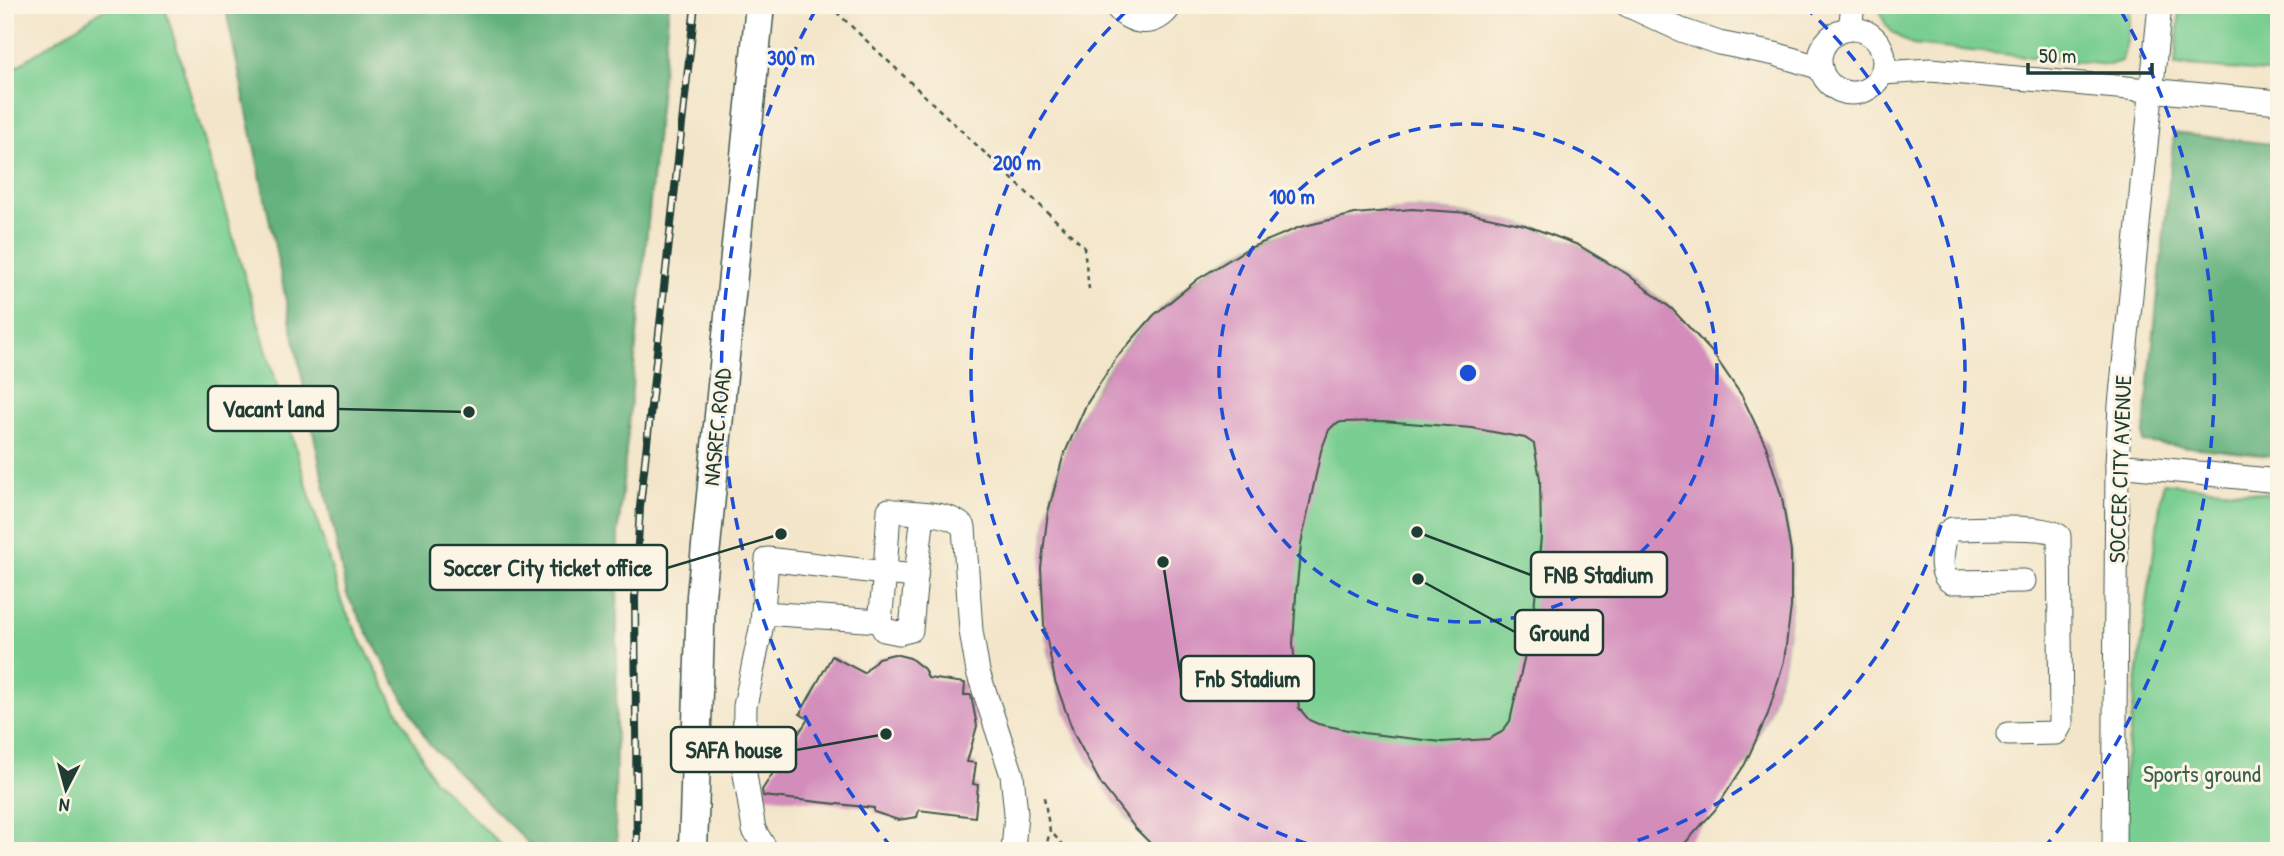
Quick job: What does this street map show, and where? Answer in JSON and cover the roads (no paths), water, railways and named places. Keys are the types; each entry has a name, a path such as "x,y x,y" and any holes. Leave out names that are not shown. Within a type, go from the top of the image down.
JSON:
{"main road":[{"name":"NASREC ROAD","path":"693,851 701,596 760,5"}],"street":[{"path":"1115,5 1122,14 1141,22 1160,18 1171,5"},
{"path":"1627,5 1719,43 1775,54 1822,57"},
{"path":"1850,29 1853,5"},
{"name":"SOCCER CITY AVENUE","path":"2113,851 2120,405 2160,5"},
{"path":"1861,29 1879,42 1883,62 1870,88 1851,93 1835,88 1824,76 1822,57 1830,37 1839,31 1861,29"},
{"path":"1883,62 1931,70 2279,102"},
{"path":"2117,465 2279,481"},
{"path":"923,514 911,630 899,633 884,630 880,621 893,511 923,514 957,520 964,527 971,631 978,672 1013,775 1016,813 1013,851"},
{"path":"2008,734 2056,733 2061,724 2060,539 2056,532 2051,530 1952,529 1946,534 1942,571 1947,580 2024,581"},
{"path":"767,851 754,830 744,768 745,706 763,613 767,559 916,576"},
{"path":"763,613 880,621"}],"railway":[{"path":"637,851 635,598 640,507 695,5"}],"place":[{"name":"Vacant land","path":"469,412"},
{"name":"FNB Stadium","path":"1417,532"},
{"name":"Soccer City ticket office","path":"781,534"},
{"name":"Fnb Stadium","path":"1163,562"},
{"name":"Ground","path":"1418,579"},
{"name":"SAFA house","path":"886,734"}],"park label":[{"name":"Sports ground","path":"2202,774"}]}
